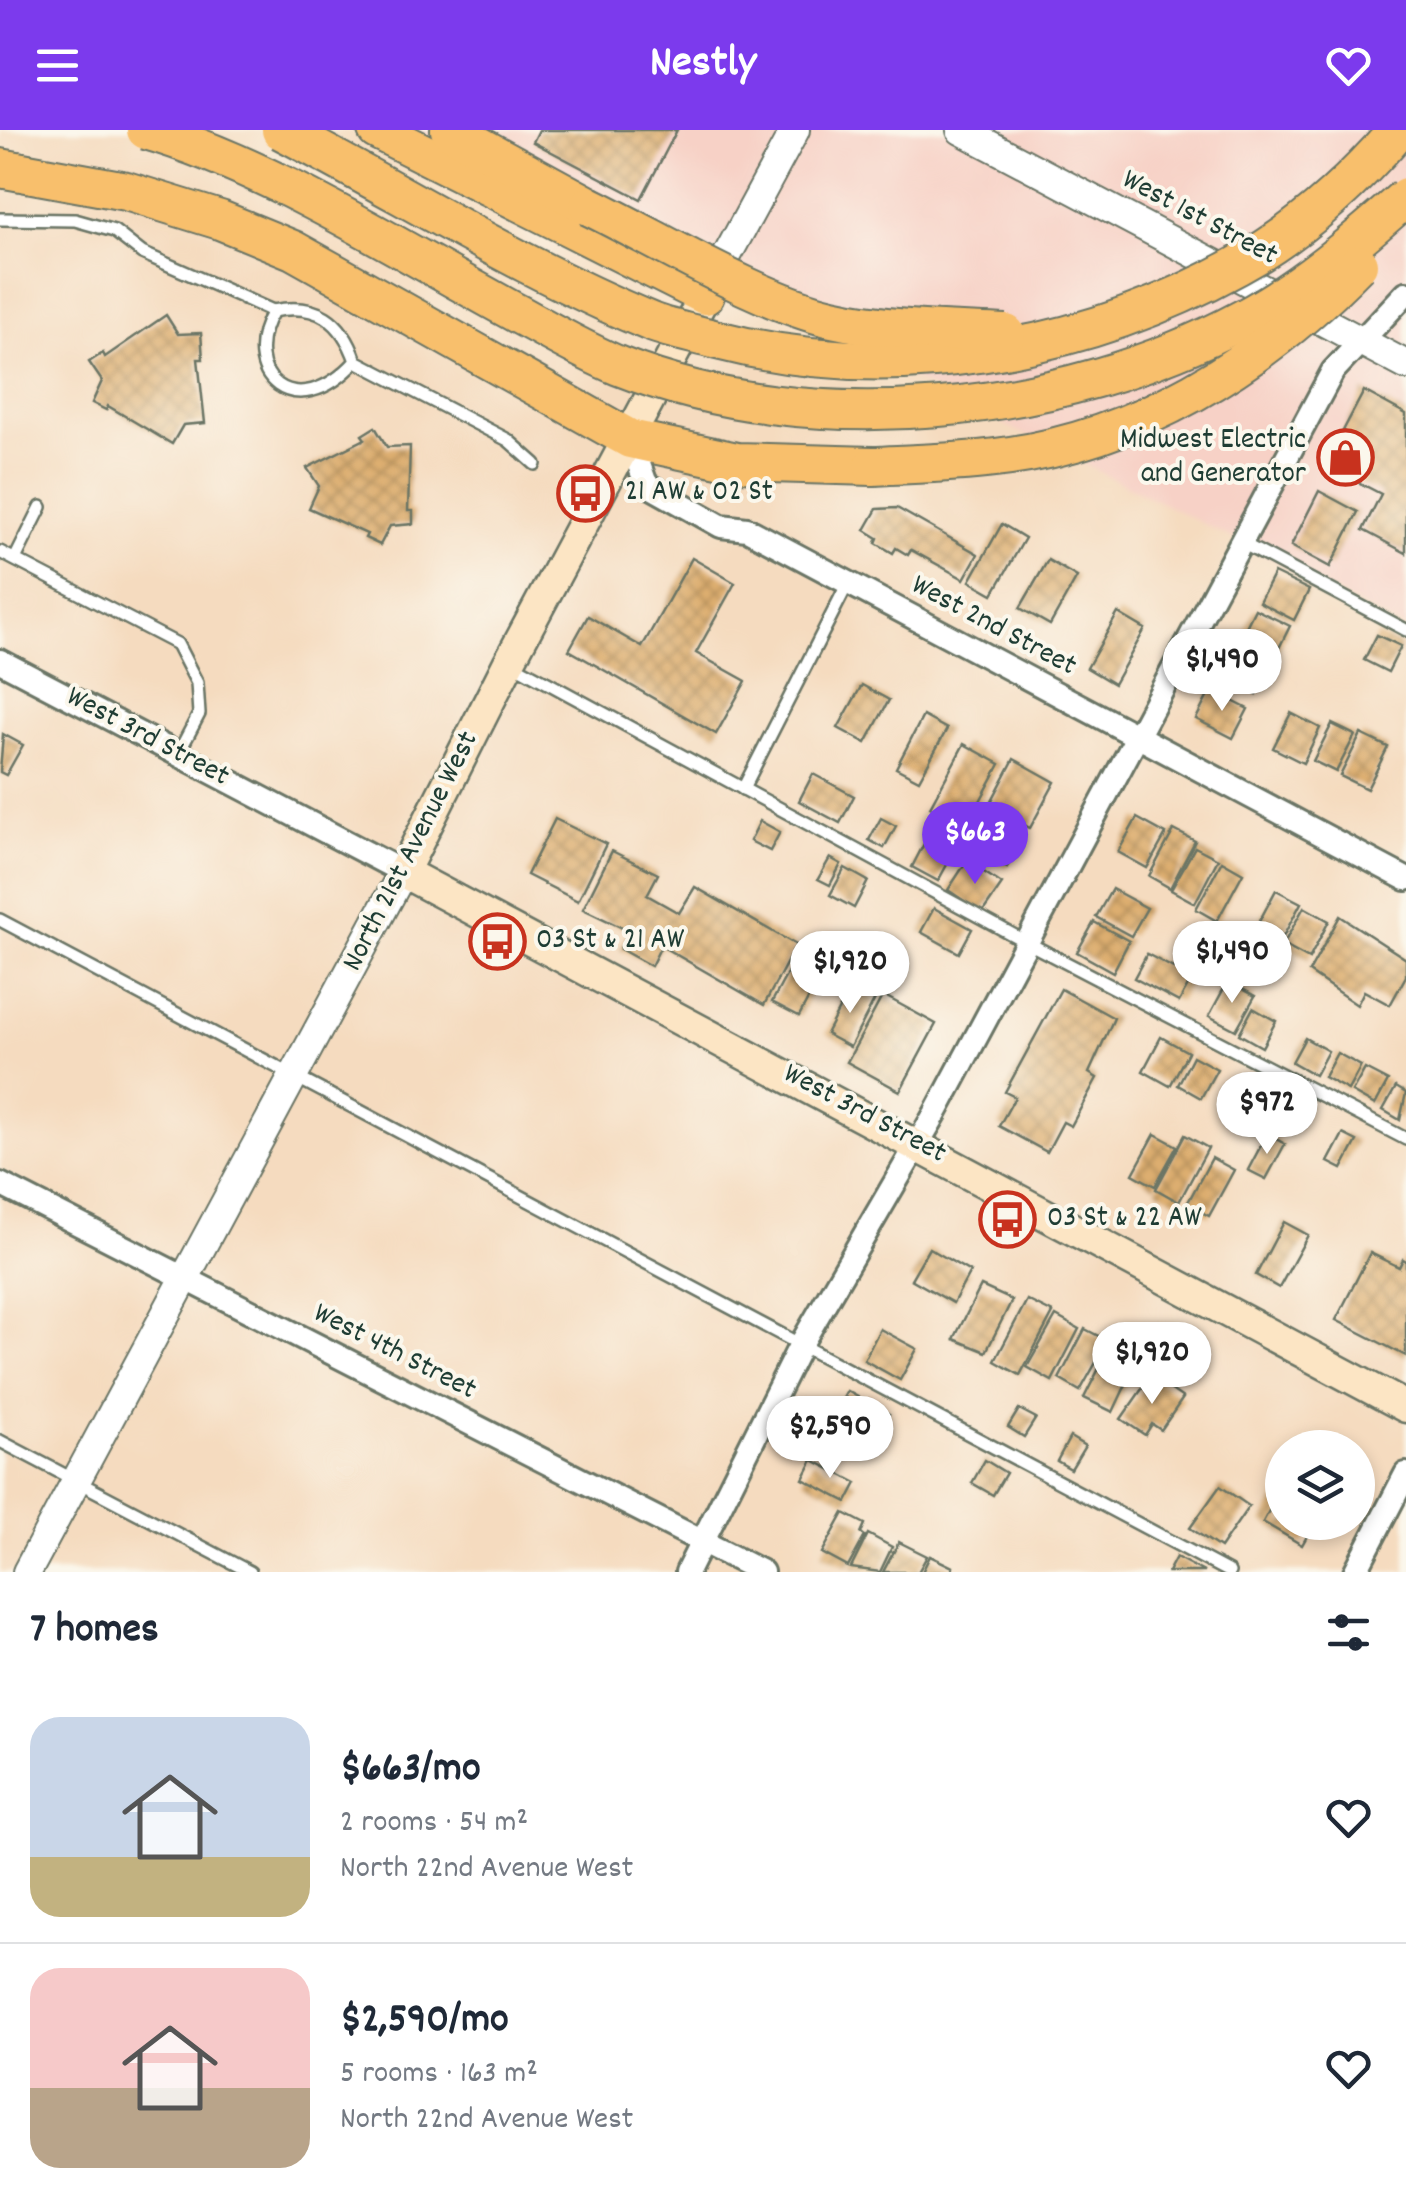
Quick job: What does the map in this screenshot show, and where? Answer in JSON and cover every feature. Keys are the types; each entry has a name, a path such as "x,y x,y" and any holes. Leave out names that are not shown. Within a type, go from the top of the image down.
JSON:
{"highway":[{"path":"146,130 244,169 620,366 767,402 836,408 939,408 985,403 1083,383 1133,366 1242,320 1300,285 1406,199"},
{"path":"281,130 525,262 654,323 746,347 872,361 957,358 1054,337 1190,290 1239,265 1298,226 1398,130"},
{"path":"377,130 705,296"},
{"path":"450,130 744,283 829,318 912,330 1054,337"},
{"path":"0,168 126,191 220,220 293,250 630,439 737,462 874,466 997,458 1052,448 1164,408 1256,356 1322,301 1367,254 1406,199"}],"main road":[{"name":"North 21st Avenue West","path":"404,872 509,662 705,296"},
{"name":"West 3rd Street","path":"404,872 1406,1407"}],"street":[{"name":"North 21st Avenue West","path":"705,296 795,130"},
{"name":"West 1st Street","path":"961,130 1406,365"},
{"path":"688,1572 800,1346 918,1144 1028,943 1333,371 1406,293"},
{"name":"West 2nd Street","path":"630,439 646,484 721,526 747,529 1406,879"},
{"name":"West 3rd Street","path":"0,661 404,872"},
{"name":"North 21st Avenue West","path":"26,1572 297,1077 404,872"},
{"name":"West 4th Street","path":"0,1184 762,1572"},
{"path":"1355,1572 1406,1474"}],"lane":[{"path":"0,219 76,220 114,231 142,252 272,312 294,307 320,312 340,325 356,362 508,440 535,464"},
{"path":"272,312 263,327 262,353 271,378 288,392 311,394 336,383 356,362"},
{"path":"15,559 40,507"},
{"path":"1242,543 1406,630"},
{"path":"0,552 176,644 197,682 199,714 178,754"},
{"path":"743,789 848,583"},
{"path":"509,662 1028,943 1406,1139"},
{"path":"0,920 1229,1572"},
{"path":"0,1441 250,1572"}],"shaded area":[{"path":"414,130 1406,130 1406,630 1242,543"}],"building":[{"path":"539,130 677,130 641,199 533,142"},
{"path":"166,315 178,334 201,333 203,359 198,359 205,423 183,425 172,444 108,406 106,410 92,403 102,381 89,362 103,353 105,357"},
{"path":"1364,391 1406,414 1406,553 1363,530 1381,494 1325,465"},
{"path":"375,427 387,447 410,446 408,511 413,511 413,524 390,526 380,545 365,538 367,534 309,508 319,486 307,468 365,439 362,435"},
{"path":"1319,491 1358,512 1330,567 1291,546"},
{"path":"897,508 978,554 964,579 911,550 908,555 896,548 893,553 876,543 878,538 865,530 877,509"},
{"path":"1002,524 1025,538 993,594 970,581"},
{"path":"692,558 735,583 696,653 746,681 716,734 569,650 588,616 642,647"},
{"path":"1048,560 1077,577 1050,625 1020,608"},
{"path":"1274,573 1309,590 1294,620 1259,602"},
{"path":"1255,609 1290,626 1276,654 1241,637"},
{"path":"1118,613 1145,629 1114,684 1087,668"},
{"path":"1377,635 1401,646 1388,672 1364,660"},
{"path":"1225,647 1270,669 1257,694 1212,672"},
{"path":"862,685 889,700 866,743 838,728"},
{"path":"1211,690 1248,709 1233,738 1196,719"},
{"path":"1291,713 1320,728 1303,763 1273,748"},
{"path":"923,716 947,729 919,780 896,768"},
{"path":"1332,724 1355,735 1336,772 1313,761"},
{"path":"3,734 23,745 6,775 0,772"},
{"path":"1361,734 1388,747 1367,789 1340,776"},
{"path":"964,744 1000,764 966,827 930,807"},
{"path":"1014,759 1055,782 1030,828 989,806"},
{"path":"813,774 854,796 840,823 799,801"},
{"path":"988,817 1024,837 1007,867 971,848"},
{"path":"881,818 896,826 884,848 869,840"},
{"path":"1137,818 1166,834 1147,868 1118,852"},
{"path":"555,819 606,844 578,901 527,875"},
{"path":"760,821 780,832 770,851 750,841"},
{"path":"1174,830 1195,841 1170,888 1149,876"},
{"path":"928,836 955,850 938,881 912,867"},
{"path":"1195,847 1218,859 1195,903 1171,890"},
{"path":"612,851 658,874 647,895 679,913 695,887 796,945 764,1005 661,946 651,966 620,949 629,931 583,909"},
{"path":"830,858 841,864 830,885 818,879"},
{"path":"967,861 1002,884 982,913 948,890"},
{"path":"1222,861 1243,873 1217,921 1196,909"},
{"path":"845,868 868,881 854,908 830,895"},
{"path":"1112,889 1147,908 1131,936 1096,917"},
{"path":"1276,890 1301,903 1278,946 1253,933"},
{"path":"1304,907 1329,921 1309,959 1283,945"},
{"path":"934,908 972,929 959,953 921,932"},
{"path":"1340,916 1406,959 1406,976 1390,1005 1364,991 1357,1005 1309,972"},
{"path":"1094,922 1129,941 1113,972 1077,952"},
{"path":"1147,954 1192,978 1179,1002 1134,978"},
{"path":"796,957 823,971 799,1016 772,1002"},
{"path":"1228,981 1255,996 1236,1030 1209,1016"},
{"path":"851,986 875,999 850,1047 826,1034"},
{"path":"1061,989 1114,1018 1089,1073 1097,1078 1071,1126 1063,1122 1047,1152 999,1126 1015,1097 1005,1092"},
{"path":"883,995 936,1024 900,1091 847,1062"},
{"path":"1253,1008 1276,1021 1262,1047 1239,1034"},
{"path":"1161,1037 1188,1052 1170,1086 1143,1071"},
{"path":"1305,1038 1328,1051 1315,1075 1292,1062"},
{"path":"1337,1053 1361,1066 1348,1090 1324,1077"},
{"path":"1193,1056 1217,1069 1201,1098 1178,1085"},
{"path":"1365,1069 1388,1081 1375,1105 1352,1092"},
{"path":"1396,1087 1406,1093 1400,1120 1383,1110"},
{"path":"1155,1134 1177,1146 1155,1186 1133,1174"},
{"path":"1267,1134 1285,1144 1266,1179 1248,1170"},
{"path":"1343,1134 1357,1141 1342,1169 1328,1162"},
{"path":"1185,1135 1208,1148 1179,1202 1156,1189"},
{"path":"1212,1158 1234,1170 1209,1216 1187,1204"},
{"path":"1284,1222 1308,1235 1279,1288 1256,1275"},
{"path":"929,1248 970,1272 953,1303 911,1279"},
{"path":"1370,1253 1399,1267 1403,1259 1406,1261 1406,1356 1336,1320"},
{"path":"981,1286 1012,1300 986,1352 954,1339"},
{"path":"1027,1300 1053,1313 1020,1375 995,1361"},
{"path":"1056,1316 1079,1329 1052,1381 1027,1367"},
{"path":"880,1329 917,1349 900,1380 864,1360"},
{"path":"1085,1329 1108,1341 1080,1391 1059,1379"},
{"path":"1110,1347 1137,1361 1113,1412 1084,1398"},
{"path":"1151,1376 1183,1398 1161,1430 1152,1424 1145,1435 1121,1419"},
{"path":"847,1391 889,1414 875,1440 833,1417"},
{"path":"1019,1409 1036,1418 1024,1437 1008,1427"},
{"path":"1070,1437 1085,1446 1071,1469 1057,1461"},
{"path":"813,1460 857,1483 847,1502 803,1479"},
{"path":"985,1460 1006,1473 993,1495 972,1483"},
{"path":"1220,1486 1249,1506 1220,1548 1190,1528"},
{"path":"844,1513 865,1524 861,1533 865,1536 848,1567 822,1553"},
{"path":"868,1534 892,1547 880,1572 851,1568"},
{"path":"899,1542 927,1556 918,1572 883,1572"},
{"path":"930,1556 953,1567 951,1572 922,1572"},
{"path":"1176,1557 1204,1572 1168,1572"}],"place":[{"name":"Midwest Electric and Generator","path":"1345,458"},
{"name":"21 AW & 02 St","path":"586,493"},
{"name":"03 St & 21 AW","path":"497,941"},
{"name":"03 St & 22 AW","path":"1008,1219"}]}
